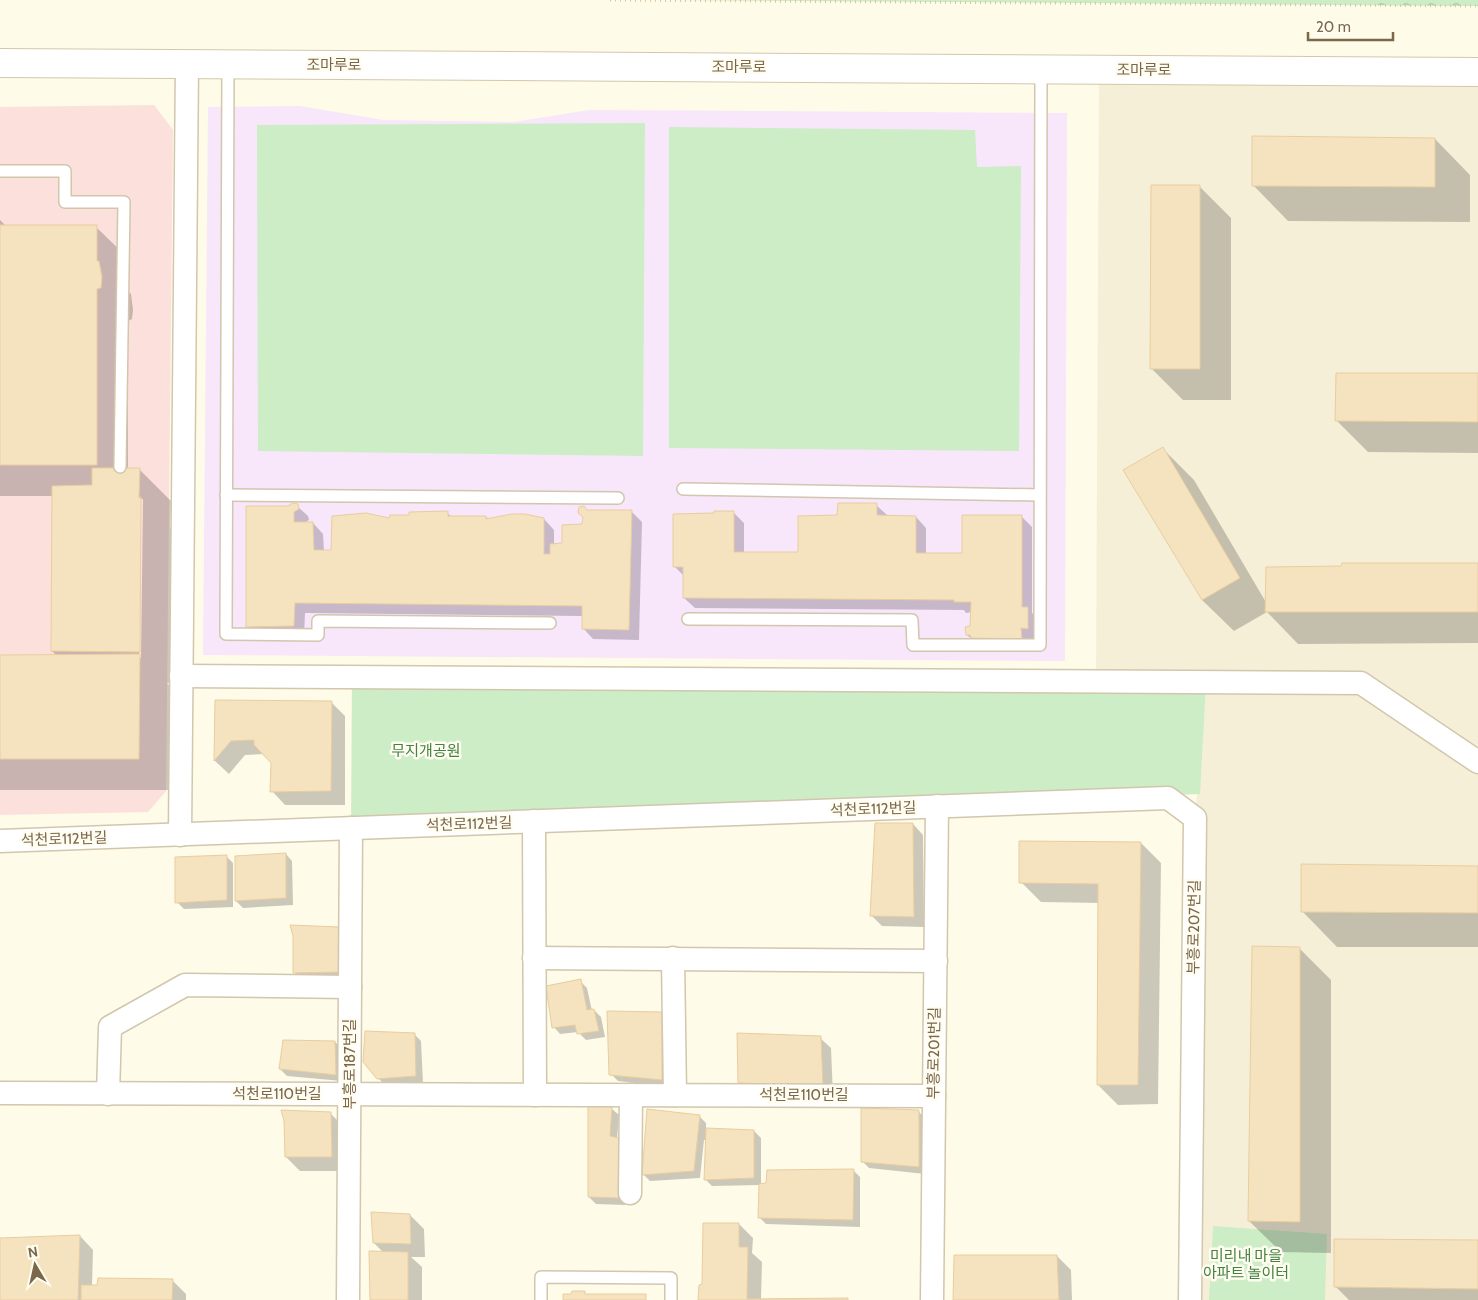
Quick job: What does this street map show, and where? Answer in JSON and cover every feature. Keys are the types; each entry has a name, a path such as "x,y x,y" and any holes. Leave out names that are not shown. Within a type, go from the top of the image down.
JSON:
{"street":[{"name":"조마루로","path":"0,63 1478,72"},
{"path":"180,835 187,63"},
{"path":"181,676 1361,683 1478,762"},
{"name":"부흥로207번길","path":"937,806 1168,798 1196,818 1190,1300"},
{"name":"석천로112번길","path":"0,841 937,806"},
{"name":"부흥로201번길","path":"932,1300 937,806"},
{"path":"534,821 535,1095"},
{"name":"부흥로187번길","path":"348,1300 351,828"},
{"path":"534,958 743,958 936,961"},
{"path":"673,958 675,1095"},
{"path":"108,1094 110,1027 185,986 350,987"},
{"name":"석천로110번길","path":"0,1093 934,1096"},
{"path":"630,1193 631,1095"}],"lane":[{"path":"228,64 226,634 318,635 318,621 550,623"},
{"path":"688,619 912,620 913,645 1040,645 1041,68"},
{"path":"0,171 65,171 65,202 124,202 120,467"},
{"path":"683,489 1040,495"},
{"path":"226,495 618,498"},
{"path":"541,1300 541,1278 671,1278 671,1300"}],"path":[{"path":"610,0 1227,2 1286,5 1478,6"},
{"path":"1286,0 1286,5"},
{"path":"1349,5 1355,0"}],"shaded area":[{"path":"1099,70 1478,72 1478,1300 1190,1300 1195,818 1206,682 1096,681"},
{"path":"154,105 173,130 166,791 148,812 0,815 0,107"},
{"path":"300,106 383,120 514,122 589,110 1067,113 1065,661 203,655 208,107"}],"green space":[{"path":"671,0 1478,0 1478,6"},
{"path":"1372,0 1478,0 1478,6 1365,5"},
{"path":"645,123 643,456 258,451 257,125"},
{"path":"669,127 975,130 977,167 1021,166 1019,451 669,448"},
{"name":"무지개공원","path":"352,677 1206,682 1200,794 351,828"},
{"name":"미리내 마을 아파트 놀이터","path":"1213,1226 1327,1234 1325,1300 1209,1300"}],"building":[{"path":"1252,136 1435,138 1435,187 1252,186"},
{"path":"1151,185 1200,185 1200,369 1150,369"},
{"path":"0,225 97,225 97,261 99,261 102,277 101,288 97,289 97,465 0,465"},
{"path":"1336,373 1478,373 1478,422 1335,421"},
{"path":"1163,447 1240,578 1202,600 1123,470"},
{"path":"92,468 140,468 140,652 51,651 52,486 92,485"},
{"path":"293,503 298,504 299,509 294,512 294,522 313,522 314,550 331,550 332,516 366,513 389,518 390,515 409,515 409,512 448,511 448,516 486,516 486,519 512,514 525,514 544,518 544,554 550,554 550,544 562,543 562,525 582,524 583,517 578,513 579,507 584,506 587,510 632,510 629,630 582,629 582,606 295,603 294,626 246,627 246,506 288,506"},
{"path":"838,503 877,503 877,515 916,516 916,553 962,553 962,515 1022,515 1022,607 1028,607 1028,629 1021,628 1022,639 971,638 970,635 966,635 965,627 970,626 971,602 954,602 954,600 683,598 683,567 673,567 673,514 734,511 734,552 798,552 798,516 837,515"},
{"path":"1342,563 1478,563 1478,612 1265,612 1266,567 1341,566"},
{"path":"140,654 139,759 0,759 0,655"},
{"path":"215,700 332,701 331,791 270,792 271,763 254,745 254,740 231,741 214,761"},
{"path":"875,823 913,823 914,917 870,916"},
{"path":"1019,841 1141,842 1138,1085 1097,1085 1098,884 1019,883"},
{"path":"286,853 286,898 235,901 235,856"},
{"path":"227,855 227,900 175,903 175,857"},
{"path":"1301,864 1478,866 1478,913 1301,912"},
{"path":"290,925 339,927 341,972 293,973 293,936"},
{"path":"1252,946 1300,947 1300,1222 1248,1221"},
{"path":"581,979 587,1010 594,1009 599,1031 577,1034 575,1025 552,1028 546,986"},
{"path":"607,1011 662,1012 662,1080 609,1075"},
{"path":"365,1031 415,1033 416,1076 377,1079 363,1062"},
{"path":"737,1033 821,1036 823,1086 738,1083"},
{"path":"283,1040 335,1041 336,1075 279,1069"},
{"path":"588,1105 612,1107 610,1136 619,1138 619,1198 588,1197"},
{"path":"861,1108 919,1110 919,1167 861,1162"},
{"path":"647,1109 700,1115 694,1171 642,1175"},
{"path":"281,1110 331,1112 332,1157 285,1157 284,1121"},
{"path":"706,1128 754,1130 754,1178 704,1180"},
{"path":"854,1169 853,1220 758,1218 759,1184 766,1183 767,1170"},
{"path":"371,1212 410,1214 411,1244 373,1243"},
{"path":"703,1223 739,1223 739,1247 748,1247 747,1299 848,1298 848,1300 698,1300 699,1285 702,1284"},
{"path":"80,1235 78,1300 0,1300 0,1238"},
{"path":"1334,1239 1478,1240 1478,1289 1334,1287"},
{"path":"369,1251 408,1252 408,1300 370,1300"},
{"path":"954,1255 1057,1255 1059,1300 953,1300"},
{"path":"98,1278 173,1279 172,1300 81,1300 81,1285 97,1285"},
{"path":"572,1291 585,1291 585,1294 646,1294 646,1300 563,1300 563,1294 571,1294"}]}
